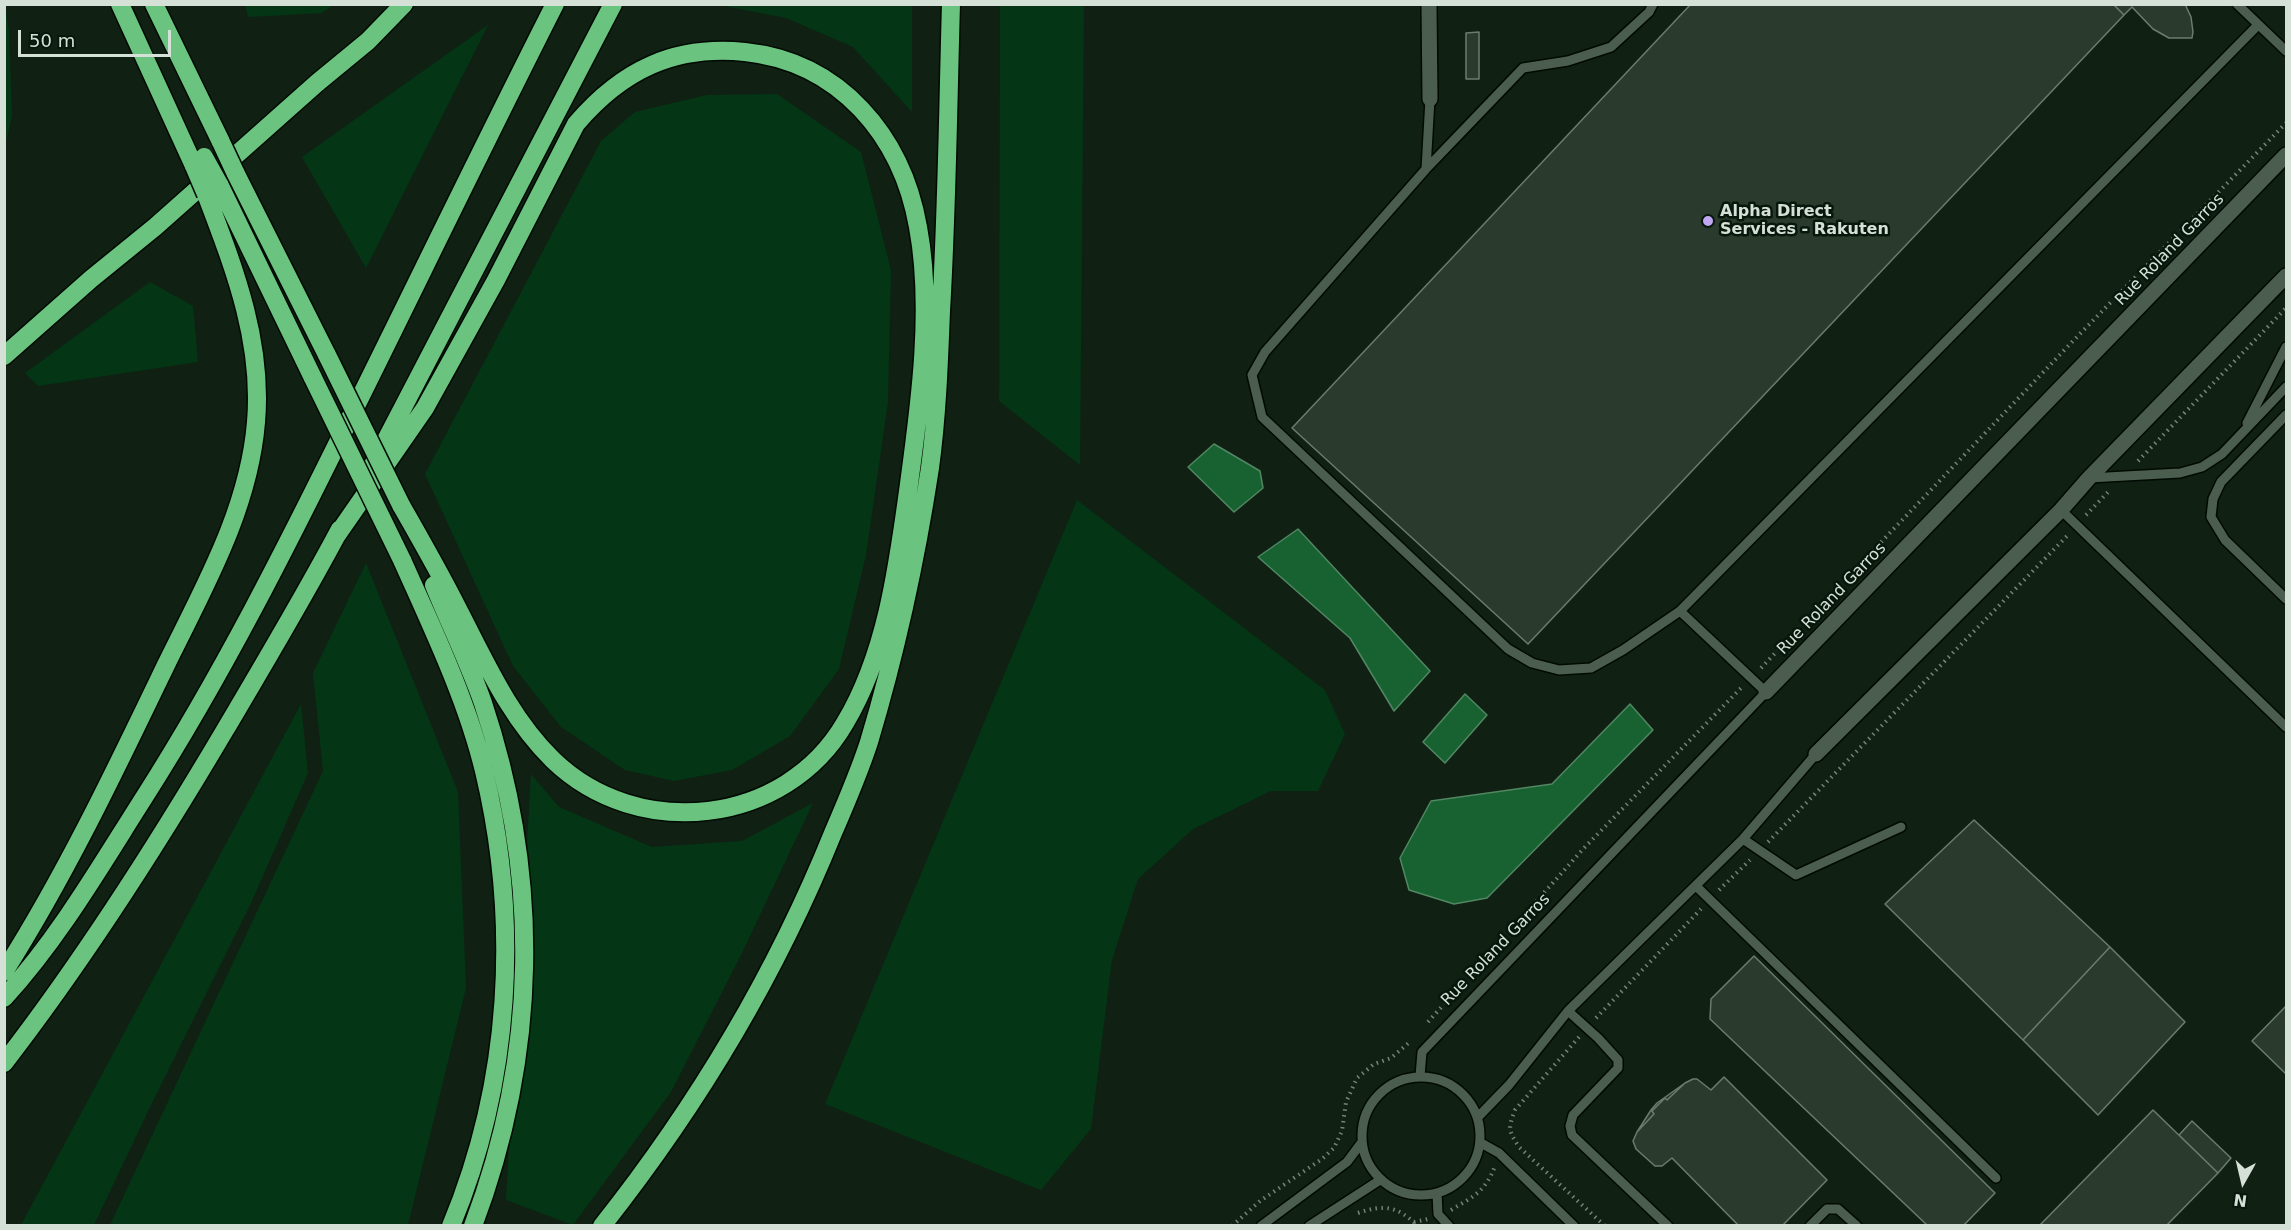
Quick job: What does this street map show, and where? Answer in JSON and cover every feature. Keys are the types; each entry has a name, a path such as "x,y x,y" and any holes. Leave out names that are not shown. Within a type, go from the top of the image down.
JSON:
{"highway":[{"path":"120,4 199,161"},
{"path":"129,4 212,189 313,378 402,560 445,659 483,769 500,861 506,946 505,992 496,1069 487,1117 473,1168 451,1226"},
{"path":"154,4 235,171 327,355 401,505 504,697 535,741 556,763 581,781 613,799 636,805 671,812 707,813 736,807 771,793 798,776 822,754 843,727 864,688 888,605 903,532 914,450 924,328 924,284 921,250 911,197 887,144 869,116 841,88 792,62 758,54 701,51 644,67 621,80 591,106 576,124 496,280 425,408 335,538"},
{"path":"4,356 368,41 404,4"},
{"path":"4,998 28,972 93,878 164,767 228,658 280,559 555,4"},
{"path":"4,1063 52,1001 137,876 278,640 335,538 613,4"},
{"path":"602,1226 642,1176 715,1068 787,938 821,864 868,744 901,622 930,468 936,414 945,243 951,4"},
{"path":"4,972 49,899 94,813 212,571 240,502 256,423 255,355 251,327 212,189"},
{"path":"401,505 482,701 509,796 521,876 525,983 521,1033 514,1082 503,1130 490,1181 473,1226"}],"street":[{"path":"1428,4 1430,99"},
{"name":"Rue Roland Garros","path":"1766,692 2286,156"},
{"path":"1816,754 2061,510 2089,478 2286,276"}],"lane":[{"path":"1653,4 1649,12 1611,47 1568,61 1523,68 1426,169 1265,352 1252,375 1262,417 1508,649 1532,663 1559,670 1591,668 1623,650 1680,610 2258,25"},
{"path":"2237,4 2286,51"},
{"path":"1426,169 1430,99"},
{"path":"2242,433 2286,347"},
{"path":"2089,478 2180,473 2202,467 2223,454 2286,387"},
{"path":"2286,415 2221,482 2213,499 2211,517 2225,540 2286,599"},
{"path":"2061,510 2286,727"},
{"path":"1680,610 1766,692"},
{"name":"Rue Roland Garros","path":"1420,1076 1422,1052 1766,692"},
{"path":"1478,1117 1509,1085 1568,1011 1743,839 1816,754"},
{"path":"1743,839 1796,875 1901,827"},
{"path":"1696,886 1996,1178"},
{"path":"1568,1011 1618,1060 1618,1068 1573,1115 1569,1126 1572,1135 1668,1226"},
{"path":"1420,1076 1439,1078 1456,1087 1469,1100 1478,1117 1481,1143 1476,1160 1466,1175 1453,1186 1437,1193 1417,1195 1397,1191 1380,1180 1365,1156 1362,1125 1367,1110 1376,1096 1389,1085 1404,1078 1420,1076"},
{"path":"1261,1226 1347,1162 1362,1142"},
{"path":"1481,1143 1499,1153 1574,1226"},
{"path":"1309,1226 1380,1180"},
{"path":"1437,1193 1438,1214 1449,1226"},
{"path":"1810,1226 1827,1209 1838,1209 1857,1226"}],"path":[{"path":"1605,1226 1519,1147 1510,1133 1510,1124 1515,1110 1587,1028 1710,899 2077,526 2122,476 2286,308"},
{"path":"1349,1219 1358,1213 1377,1207 1390,1207 1405,1213 1416,1224 1440,1216 1474,1196 1488,1183 1499,1153 1515,1141"}],"shaded area":[{"path":"245,4 333,5 322,13 248,17"},
{"path":"5,5 9,31 12,116 5,146"},
{"path":"719,5 912,5 912,112 853,47 786,18"},
{"path":"1000,5 1084,5 1080,465 999,401"},
{"path":"488,25 366,268 302,157"},
{"path":"777,94 861,152 891,270 888,402 866,555 839,669 790,736 732,770 674,781 625,770 561,727 513,666 425,474 601,141 635,112 707,95"},
{"path":"150,282 193,306 198,362 38,386 25,373"},
{"path":"1214,444 1260,471 1263,488 1234,512 1188,467"},
{"path":"1077,500 1325,690 1345,734 1318,791 1271,791 1193,829 1138,879 1112,960 1091,1129 1041,1190 825,1104"},
{"path":"1298,529 1430,671 1394,711 1350,638 1258,557"},
{"path":"366,563 458,792 466,988 408,1225 110,1225 323,771 313,673"},
{"path":"1465,694 1487,715 1445,763 1423,742"},
{"path":"301,704 308,773 252,901 94,1225 21,1225"},
{"path":"1630,704 1653,730 1487,898 1454,904 1409,890 1400,858 1431,801 1552,784"},
{"path":"531,774 559,807 652,847 742,841 813,803 742,953 671,1092 573,1225 506,1200"}],"building":[{"name":"Alpha Direct Services - Rakuten","path":"1691,4 2113,4 2124,15 1528,644 1292,428"},
{"path":"2113,4 2185,4 2191,17 2192,38 2169,38 2153,29 2132,7 2124,15"},
{"path":"1479,32 1479,79 1466,79 1466,33"},
{"path":"1974,820 2110,947 2023,1040 1885,904"},
{"path":"2110,947 2185,1022 2098,1115 2023,1040"},
{"path":"1754,956 1995,1193 1963,1226 1928,1226 1710,1019 1711,999"},
{"path":"2286,1006 2286,1074 2252,1041"},
{"path":"1724,1077 1827,1180 1782,1226 1739,1226 1672,1158 1662,1166 1655,1166 1636,1149 1633,1141 1637,1132 1665,1098 1667,1100 1685,1083 1693,1079 1697,1079 1711,1090"},
{"path":"1685,1083 1652,1111 1654,1114 1637,1132 1657,1103"},
{"path":"2153,1110 2218,1173 2166,1226 2039,1226"},
{"path":"2192,1121 2231,1158 2218,1173 2179,1135"}],"place":[{"name":"Alpha Direct Services - Rakuten","path":"1708,221"}]}
